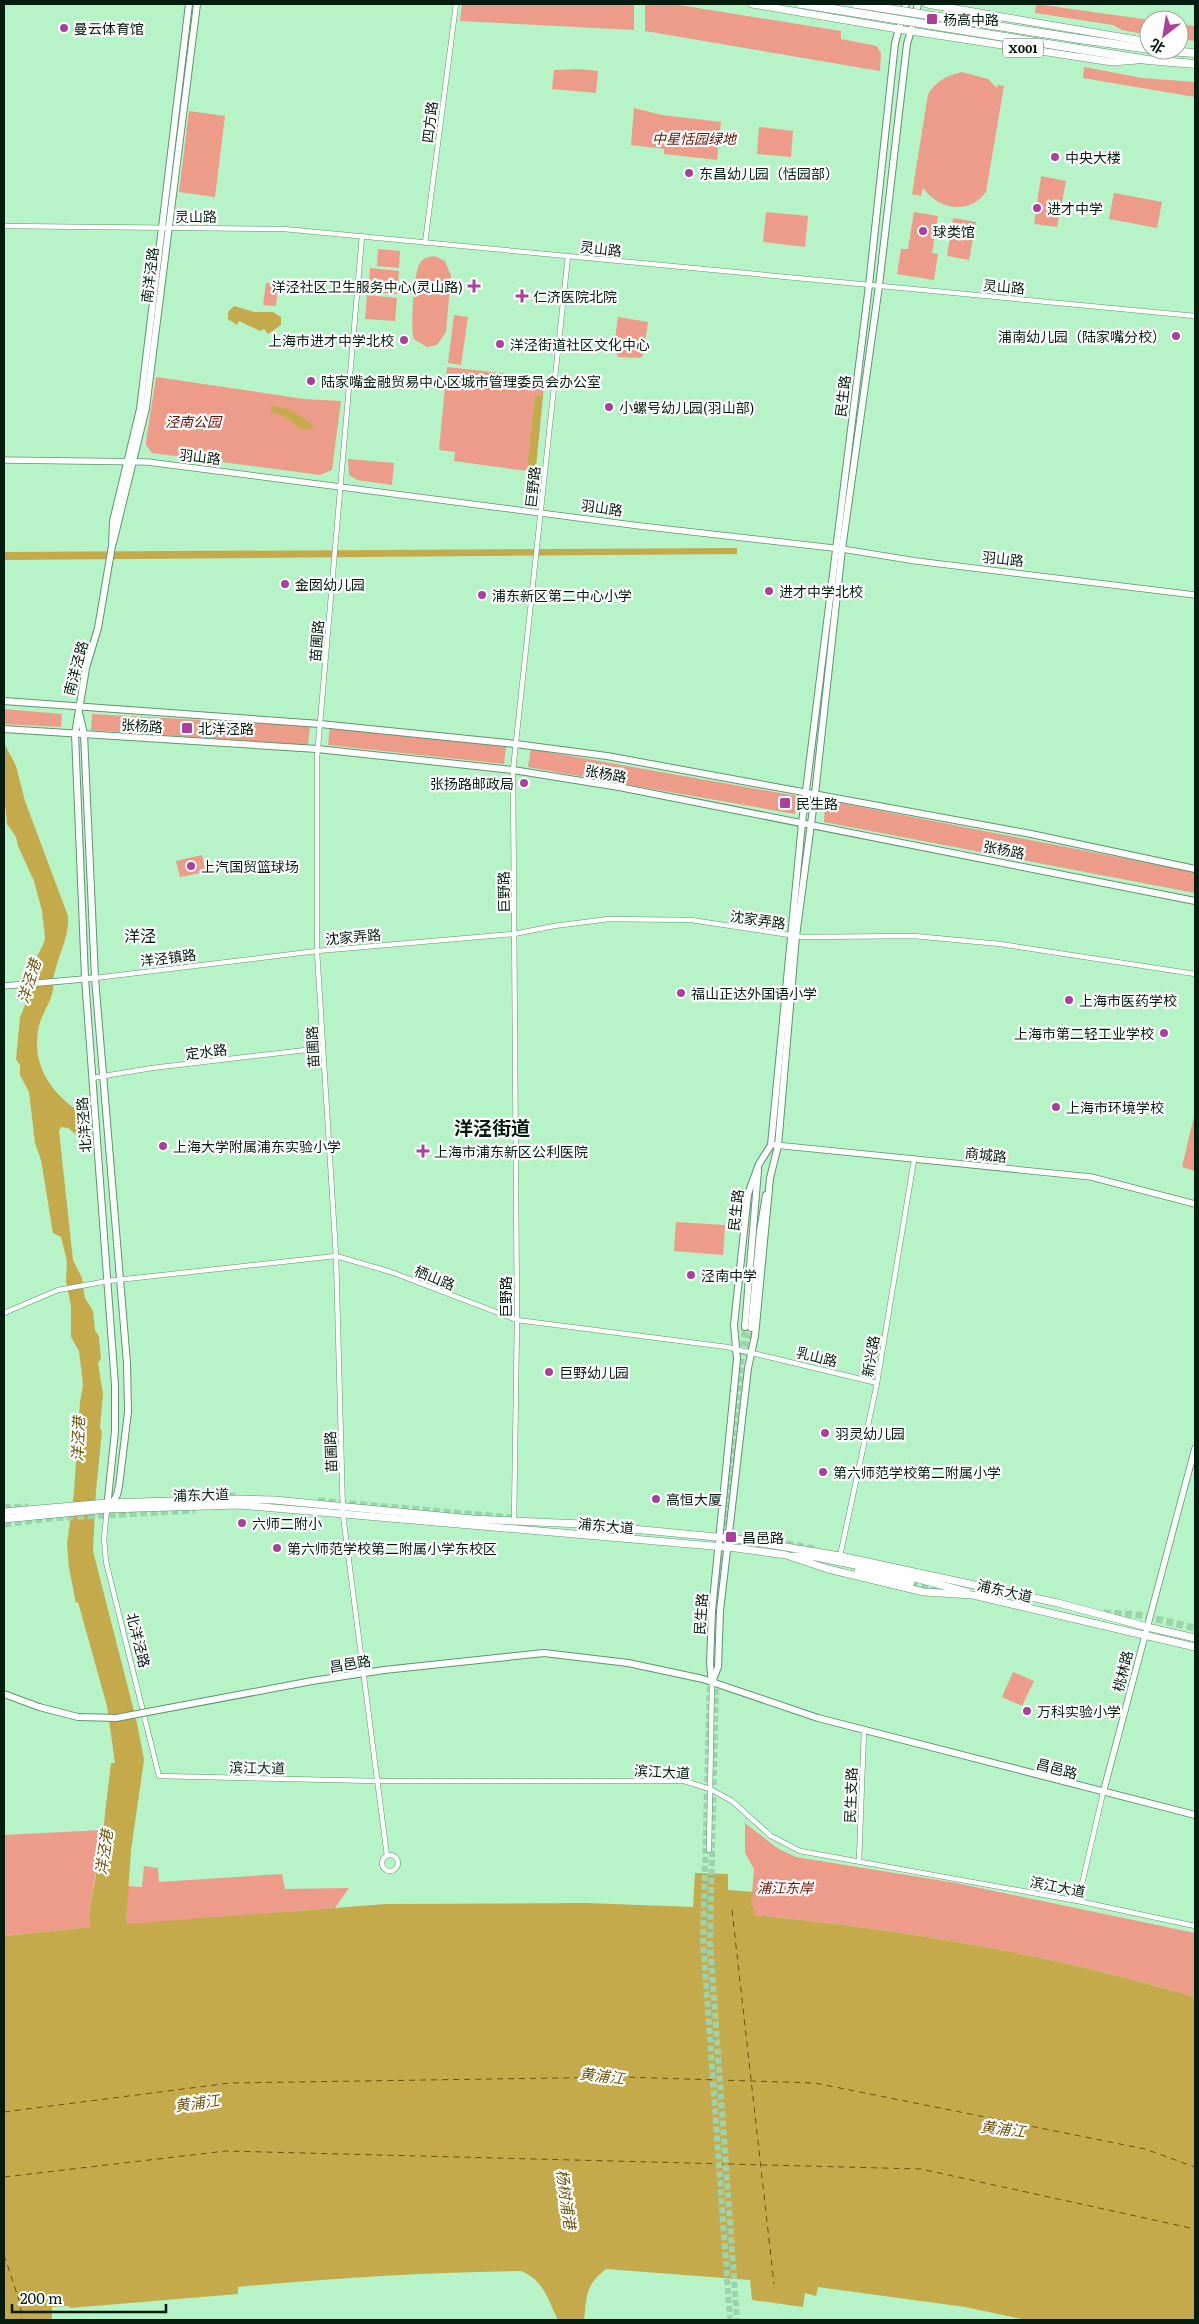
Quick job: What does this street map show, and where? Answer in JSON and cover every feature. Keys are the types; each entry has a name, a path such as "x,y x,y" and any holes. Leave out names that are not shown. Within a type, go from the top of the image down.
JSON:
{"highway":[{"name":"X001","path":"802,4 1139,59"},
{"name":"X001","path":"857,4 1139,48"},
{"name":"X001","path":"1148,60 1195,64"}],"main road":[{"name":"南洋泾路","path":"78,707 86,668 96,637 109,561 112,546 118,532 131,460 146,408 189,4"},
{"name":"南洋泾路","path":"164,228 197,4"},
{"name":"X001","path":"752,4 898,30 1112,62 1148,60"},
{"name":"民生路","path":"712,1682 718,1667 724,1538 748,1368 752,1352 774,1145 802,823 834,548 869,285 898,30 906,4"},
{"name":"民生路","path":"793,935 815,794 842,549 879,286 907,44 918,4"},
{"name":"X001","path":"927,4 1139,40"},
{"name":"张杨路","path":"4,701 320,724 516,744 607,756 1022,832 1195,869"},
{"name":"北洋泾路","path":"78,707 75,734 85,978 115,1385 116,1431 106,1506"},
{"name":"北洋泾路","path":"78,707 84,734 95,978 127,1363 128,1412 119,1486 106,1506"},
{"name":"张杨路","path":"4,729 317,749 513,770 619,787 1195,900"},
{"name":"民生路","path":"724,1538 737,1349 734,1324 748,1194 759,1164 774,1145"},
{"path":"759,1164 748,1327 762,1212 770,1178"},
{"name":"浦东大道","path":"4,1519 106,1506 237,1499 343,1506 514,1522 582,1524 724,1538 840,1556 1058,1603 1195,1638"},
{"name":"浦东大道","path":"106,1506 239,1505 723,1547 786,1555 828,1569 924,1592 973,1595 1195,1647"},
{"name":"浦东大道","path":"4,1512 64,1510"},
{"path":"786,1555 911,1583"},
{"path":"786,1555 816,1557 904,1575 956,1588 973,1595"},
{"name":"昌邑路","path":"4,1694 39,1707 78,1717 116,1718 363,1673 544,1653 628,1663 712,1682 818,1718 1103,1793 1195,1815"}],"street":[{"name":"四方路","path":"425,243 456,4"},
{"name":"灵山路","path":"4,226 262,228 1195,316"},
{"name":"苗圃路","path":"362,236 317,749 317,950 336,1256 343,1506 387,1856"},
{"name":"巨野路","path":"513,1530 517,1320 513,770 568,256"},
{"name":"羽山路","path":"4,460 131,460 1195,595"},
{"name":"沈家弄路","path":"317,950 514,934 554,926 609,920 691,920 793,935 914,936 1000,944 1195,974"},
{"name":"洋泾镇路","path":"4,986 95,978 317,950"},
{"name":"定水路","path":"92,1078 323,1048"},
{"name":"商城路","path":"774,1145 1091,1177 1195,1204"},
{"name":"新兴路","path":"840,1556 877,1383 914,1160"},
{"name":"栖山路","path":"4,1313 58,1290 108,1281 336,1256 391,1272 517,1320 752,1352"},
{"name":"乳山路","path":"752,1352 877,1383"},
{"name":"桃林路","path":"1078,1901 1103,1793 1195,1448"},
{"name":"北洋泾路","path":"106,1506 104,1539 106,1562 160,1776"},
{"name":"民生路","path":"709,1850 712,1682"},
{"name":"民生支路","path":"859,1861 864,1730"},
{"name":"滨江大道","path":"160,1776 377,1781 684,1781 710,1789 732,1801 769,1834 785,1845 800,1851 1078,1901 1195,1926"}],"green space":[{"path":"462,4 634,4 634,30 460,21"},
{"path":"645,4 673,4 841,31 841,39 877,46 881,54 880,71 645,31"},
{"path":"1036,4 1139,18 1139,33 1122,30 1113,25 1035,13"},
{"path":"1189,25 1195,26 1195,41 1189,40"},
{"path":"1084,67 1142,78 1195,82 1195,97 1083,78"},
{"path":"578,69 598,71 596,93 552,89 554,70"},
{"path":"962,72 988,79 997,88 998,85 1004,86 986,192 971,204 963,207 954,207 937,201 923,188 921,196 912,194 928,94 943,79"},
{"name":"中星恬园绿地","path":"634,108 662,115 721,122 717,160 664,154 664,149 631,145"},
{"path":"189,111 225,116 215,197 179,192"},
{"path":"759,127 793,131 791,157 757,154"},
{"path":"1041,176 1066,181 1057,227 1034,224"},
{"path":"1114,193 1162,202 1157,228 1109,219"},
{"path":"766,212 808,216 805,247 763,242"},
{"path":"914,212 938,216 932,253 938,254 934,280 897,274 901,249 908,249"},
{"path":"953,218 976,222 969,260 947,256"},
{"path":"378,249 400,251 399,268 377,266"},
{"path":"435,256 445,261 451,276 446,332 437,345 427,347 414,339 412,325 414,290 420,263 426,258"},
{"path":"370,268 399,271 397,294 368,292"},
{"path":"266,283 278,284 276,306 263,305"},
{"path":"367,295 397,298 395,321 365,319"},
{"path":"454,315 468,317 461,365 448,363"},
{"path":"618,317 648,322 643,355 640,358 618,357 614,348"},
{"path":"447,367 545,378 543,396 535,395 527,471 454,461 455,452 439,450"},
{"name":"泾南公园","path":"156,377 304,399 341,401 332,470 320,475 152,453 146,445 146,441"},
{"path":"348,459 394,463 392,485 357,480 349,475"},
{"path":"4,709 62,714 61,727 4,724"},
{"path":"92,714 310,726 308,745 91,730"},
{"path":"330,725 506,746 504,764 328,745"},
{"path":"531,749 797,796 795,814 528,767"},
{"path":"825,800 1195,872 1195,893 824,822"},
{"name":"上汽国贸篮球场","path":"202,855 206,872 180,877 176,861"},
{"path":"1195,1112 1195,1171 1182,1167"},
{"path":"676,1222 725,1225 723,1255 674,1251"},
{"path":"1013,1672 1034,1681 1022,1706 1002,1697"},
{"name":"浦江东岸","path":"745,1823 777,1848 796,1857 956,1883 1195,1933 1195,1997 1086,1968 1031,1956 921,1936 754,1915 751,1906 754,1869 745,1853"},
{"path":"103,1830 90,1908 90,1927 4,1936 4,1835"},
{"path":"144,1866 158,1868 159,1882 282,1874 285,1889 349,1888 335,1908 126,1925 128,1886 142,1887"}],"water":[{"path":"234,306 254,312 273,312 281,317 281,325 268,334 264,329 260,331 239,321 237,325 228,319 228,312"},
{"path":"535,395 543,396 535,477 531,487 525,486"},
{"path":"271,406 290,409 315,427 303,430 281,415 271,412"},
{"path":"737,548 737,554 4,560 4,552"},
{"path":"4,743 16,766 25,801 68,916 66,937 54,974 53,991 39,1026 37,1040 38,1054 46,1078 62,1098 84,1115 86,1143 68,1128 61,1127 59,1131 73,1260 82,1278 85,1298 93,1311 95,1330 99,1337 101,1359 98,1363 103,1394 100,1428 102,1431 93,1551 137,1723 144,1760 131,1850 126,1924 386,1904 586,1903 693,1907 695,1873 728,1874 728,1890 753,1892 751,1906 754,1907 754,1915 921,1936 1032,1956 1086,1968 1195,1997 1195,2320 1026,2320 965,2307 818,2287 816,2296 805,2293 803,2307 752,2300 750,2280 606,2269 594,2280 588,2292 584,2320 558,2320 540,2285 529,2275 521,2271 380,2276 238,2287 238,2294 70,2308 69,2306 52,2307 52,2320 4,2320 4,1936 90,1927 90,1908 101,1848 111,1763 115,1763 107,1706 78,1602 76,1603 69,1568 67,1544 74,1493 80,1402 83,1385 79,1351 71,1337 71,1307 66,1281 67,1261 61,1237 53,1233 41,1160 35,1143 29,1092 20,1075 20,1065 16,1059 20,1017 30,993 27,975 45,938 42,911 34,881 18,846 16,837 7,824 4,794"}],"ferry route":[{"path":"732,1910 774,2284"},
{"path":"4,2112 230,2083 622,2077 815,2083 1145,2149 1195,2167"},
{"path":"4,2177 226,2151 921,2169 1195,2229"},
{"path":"4,2255 20,2303 22,2320"}],"tunnel":[{"path":"716,1597 745,1327"},
{"path":"748,1357 751,1328"},
{"path":"176,1498 237,1496"},
{"path":"318,1501 514,1518"},
{"path":"4,1508 28,1507"},
{"path":"4,1524 52,1518 195,1510"},
{"path":"776,1542 815,1549"},
{"path":"911,1583 947,1592"},
{"path":"1104,1613 1139,1615 1195,1628"},
{"path":"710,1677 703,1940 730,2320"},
{"path":"716,1680 710,1942 737,2320"}],"place":[{"name":"杨高中路","path":"932,19"},
{"name":"曼云体育馆","path":"64,28"},
{"name":"中央大楼","path":"1055,157"},
{"name":"东昌幼儿园（恬园部）","path":"689,173"},
{"name":"进才中学","path":"1037,208"},
{"name":"球类馆","path":"923,231"},
{"name":"洋泾社区卫生服务中心(灵山路)","path":"474,286"},
{"name":"仁济医院北院","path":"522,296"},
{"name":"浦南幼儿园（陆家嘴分校）","path":"1176,336"},
{"name":"上海市进才中学北校","path":"404,340"},
{"name":"洋泾街道社区文化中心","path":"500,344"},
{"name":"陆家嘴金融贸易中心区城市管理委员会办公室","path":"311,381"},
{"name":"小螺号幼儿园(羽山部)","path":"609,407"},
{"name":"金囡幼儿园","path":"285,584"},
{"name":"进才中学北校","path":"769,591"},
{"name":"浦东新区第二中心小学","path":"482,595"},
{"name":"北洋泾路","path":"187,728"},
{"name":"张扬路邮政局","path":"524,783"},
{"name":"民生路","path":"785,803"},
{"name":"上汽国贸篮球场","path":"191,866"},
{"name":"福山正达外国语小学","path":"681,993"},
{"name":"上海市医药学校","path":"1069,1000"},
{"name":"上海市第二轻工业学校","path":"1164,1033"},
{"name":"上海市环境学校","path":"1056,1107"},
{"name":"上海大学附属浦东实验小学","path":"163,1146"},
{"name":"上海市浦东新区公利医院","path":"423,1151"},
{"name":"泾南中学","path":"691,1275"},
{"name":"巨野幼儿园","path":"549,1372"},
{"name":"羽灵幼儿园","path":"825,1433"},
{"name":"第六师范学校第二附属小学","path":"823,1472"},
{"name":"高恒大厦","path":"656,1499"},
{"name":"六师二附小","path":"242,1523"},
{"name":"昌邑路","path":"731,1537"},
{"name":"第六师范学校第二附属小学东校区","path":"277,1548"},
{"name":"万科实验小学","path":"1027,1711"}],"district":[{"name":"洋泾","path":"140,935"},
{"name":"洋泾街道","path":"492,1127"}],"water label":[{"name":"洋泾港","path":"28,981"},
{"name":"洋泾港","path":"77,1439"},
{"name":"洋泾港","path":"103,1852"},
{"name":"黄浦江","path":"602,2075"},
{"name":"黄浦江","path":"197,2102"},
{"name":"黄浦江","path":"1003,2128"},
{"name":"杨树浦港","path":"567,2199"}]}
